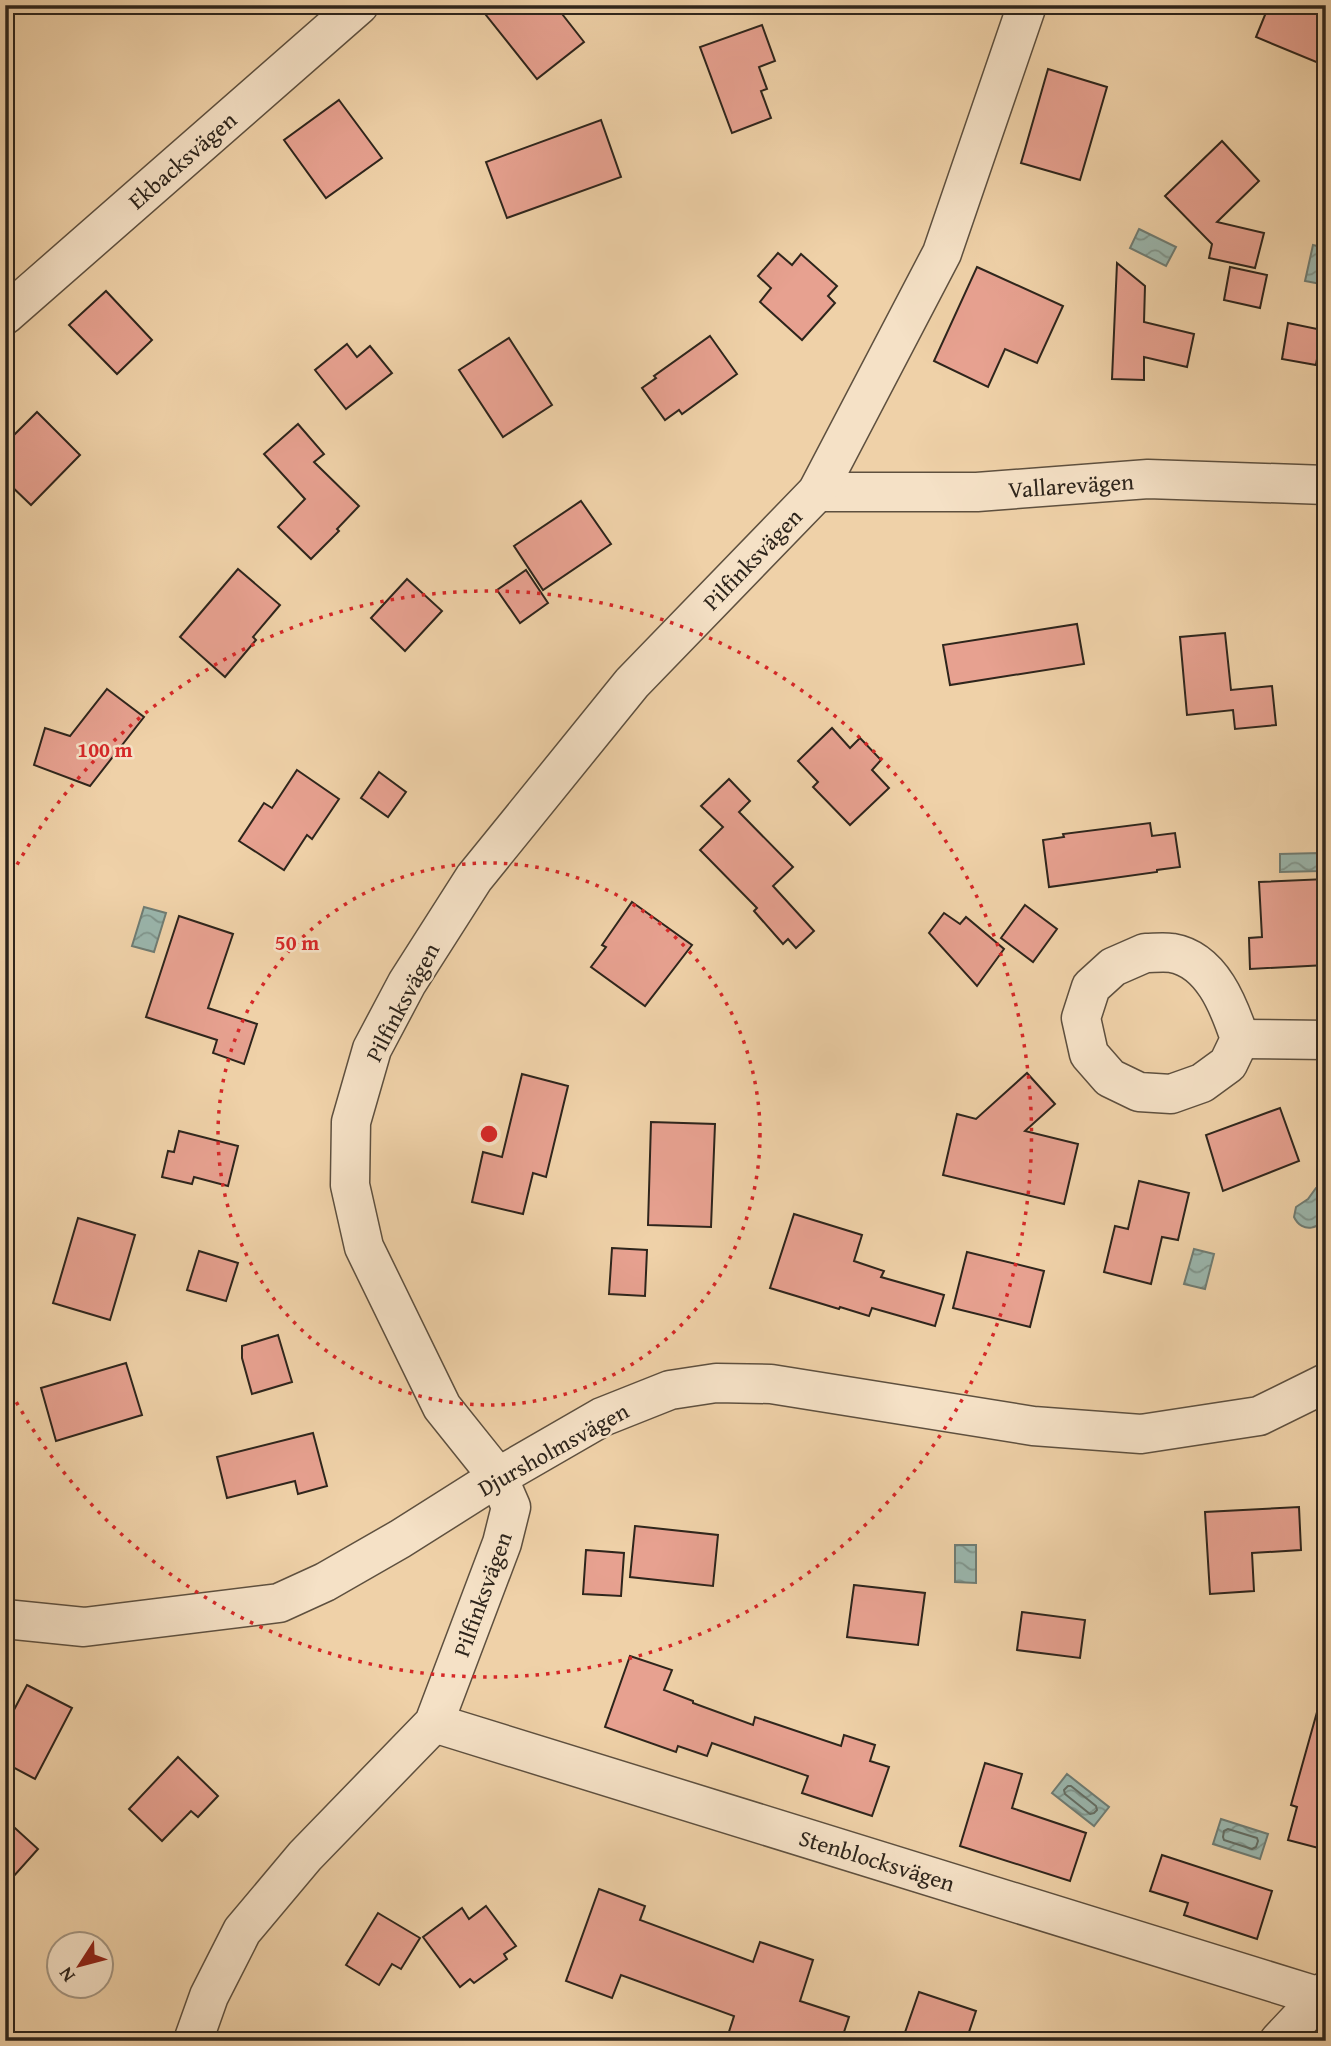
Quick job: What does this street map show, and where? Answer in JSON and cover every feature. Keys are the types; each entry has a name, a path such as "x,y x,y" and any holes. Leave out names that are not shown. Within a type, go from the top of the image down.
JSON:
{"street":[{"name":"Ekbacksvägen","path":"5,315 359,5"},
{"name":"Pilfinksvägen","path":"193,2041 209,1996 242,1931 305,1856 434,1723 505,1531 511,1507 498,1477 442,1407 364,1247 350,1185 351,1122 372,1049 407,984 474,878 632,683 817,492 942,253 1027,5"},
{"name":"Vallarevägen","path":"817,492 976,492 1148,479 1326,485"},
{"path":"1240,1039 1326,1040"},
{"name":"Djursholmsvägen","path":"5,1619 84,1627 279,1603 325,1582 400,1539 498,1477 602,1417 670,1390 716,1383 771,1384 1033,1426 1141,1434 1259,1416 1326,1383"},
{"name":"Stenblocksvägen","path":"434,1723 1323,1994"},
{"path":"1279,2041 1323,1994"}],"water":[{"path":"1139,229 1176,247 1166,266 1130,248"},
{"path":"1313,245 1326,248 1326,285 1305,281"},
{"path":"1319,853 1320,871 1280,872 1280,854"},
{"path":"144,907 166,913 154,952 132,946"},
{"path":"1324,1184 1324,1218 1312,1228 1302,1226 1294,1217 1296,1207"},
{"path":"1194,1249 1214,1254 1205,1289 1184,1284"},
{"path":"955,1545 976,1545 976,1583 955,1582"},
{"path":"1067,1774 1109,1807 1094,1826 1052,1793"},
{"path":"1221,1819 1268,1834 1260,1859 1213,1844"}],"building":[{"path":"478,5 555,5 584,42 537,79"},
{"path":"1269,5 1326,5 1326,66 1256,37"},
{"path":"762,25 775,61 759,67 767,89 761,91 771,118 732,133 700,47"},
{"path":"1048,69 1107,87 1080,180 1021,163"},
{"path":"339,100 382,158 326,198 284,140"},
{"path":"601,120 621,177 507,218 486,162"},
{"path":"1222,141 1259,181 1217,222 1264,233 1255,268 1209,258 1212,244 1165,196"},
{"path":"778,253 792,265 801,254 837,286 828,296 835,303 802,340 760,302 771,288 758,276"},
{"path":"1117,263 1145,286 1144,322 1194,334 1187,367 1144,357 1144,380 1112,379"},
{"path":"977,267 1063,306 1037,363 1005,349 988,387 934,361"},
{"path":"1230,267 1267,275 1260,308 1224,300"},
{"path":"106,291 152,340 117,374 69,325"},
{"path":"1288,323 1322,330 1316,365 1282,359"},
{"path":"710,336 737,374 682,414 679,410 665,420 642,388 656,378 654,376"},
{"path":"509,338 552,405 503,437 459,370"},
{"path":"347,344 357,357 370,346 392,373 346,409 315,370"},
{"path":"37,412 80,455 31,505 5,480 5,444"},
{"path":"298,424 324,454 314,462 359,506 311,559 278,527 305,499 264,454"},
{"path":"581,501 611,544 543,590 514,546"},
{"path":"238,569 280,605 253,637 256,640 225,677 180,637"},
{"path":"526,570 548,603 520,623 497,590"},
{"path":"407,579 442,611 405,651 371,618"},
{"path":"1077,624 1084,664 950,685 943,645"},
{"path":"1225,633 1231,690 1272,686 1276,725 1235,729 1233,710 1187,715 1180,637"},
{"path":"107,689 144,717 90,786 34,765 45,728 70,736"},
{"path":"832,728 850,748 860,738 881,760 872,770 889,788 850,825 813,787 818,782 798,761"},
{"path":"297,770 339,799 312,839 307,835 284,870 239,841 264,803 272,808"},
{"path":"379,772 406,792 388,817 361,798"},
{"path":"729,779 750,801 739,812 793,867 773,886 814,931 796,948 788,939 783,944 754,911 757,908 700,850 723,827 701,806"},
{"path":"1150,823 1152,836 1175,833 1180,867 1049,887 1043,840 1064,837 1063,834"},
{"path":"1326,879 1326,965 1250,969 1249,938 1262,937 1259,882"},
{"path":"632,902 692,945 645,1006 591,967 606,947 602,945"},
{"path":"1025,905 1057,929 1033,962 1001,938"},
{"path":"944,913 960,924 966,917 1004,949 977,986 929,933"},
{"path":"179,916 233,934 208,1008 257,1024 244,1064 213,1053 217,1040 146,1017"},
{"path":"1027,1073 1055,1104 1025,1131 1078,1144 1064,1204 943,1175 957,1114 976,1119"},
{"path":"522,1074 568,1086 546,1177 533,1173 523,1214 472,1202 483,1152 502,1157"},
{"path":"1280,1108 1299,1161 1223,1191 1206,1135"},
{"path":"651,1122 715,1124 711,1227 648,1225"},
{"path":"179,1131 238,1146 228,1186 194,1177 192,1184 162,1177 168,1151 174,1152"},
{"path":"1139,1181 1189,1193 1178,1240 1162,1237 1151,1284 1104,1272 1115,1226 1128,1229"},
{"path":"794,1214 862,1235 854,1261 884,1271 881,1277 944,1295 935,1326 872,1308 869,1316 770,1288"},
{"path":"78,1218 135,1235 110,1320 53,1303"},
{"path":"612,1248 647,1250 645,1296 609,1294"},
{"path":"199,1251 238,1263 226,1301 187,1290"},
{"path":"967,1252 1044,1271 1030,1327 953,1308"},
{"path":"278,1335 292,1382 252,1394 242,1358 242,1346"},
{"path":"126,1363 142,1415 56,1441 41,1388"},
{"path":"313,1433 327,1486 298,1494 295,1481 227,1498 217,1457"},
{"path":"1299,1507 1301,1550 1252,1553 1254,1591 1210,1594 1205,1512"},
{"path":"635,1526 718,1535 713,1586 630,1577"},
{"path":"586,1550 624,1553 621,1596 583,1594"},
{"path":"854,1585 925,1593 918,1645 847,1637"},
{"path":"1022,1612 1085,1620 1080,1658 1017,1650"},
{"path":"630,1656 672,1670 664,1690 753,1725 755,1717 841,1746 844,1735 875,1745 870,1761 889,1767 872,1816 802,1793 808,1776 712,1743 707,1756 678,1746 676,1752 605,1727"},
{"path":"27,1685 72,1708 35,1779 5,1763 5,1727"},
{"path":"1317,1712 1326,1713 1326,1850 1288,1840 1297,1807 1291,1805"},
{"path":"178,1757 218,1796 198,1817 191,1811 162,1841 129,1809"},
{"path":"985,1763 1022,1774 1012,1808 1086,1833 1070,1881 960,1846"},
{"path":"5,1819 38,1849 5,1886"},
{"path":"1162,1855 1272,1891 1257,1939 1184,1915 1188,1903 1150,1891"},
{"path":"599,1889 645,1906 640,1920 753,1962 760,1942 813,1960 800,2001 849,2017 841,2041 726,2041 734,2016 621,1975 612,1998 566,1981"},
{"path":"486,1906 516,1946 504,1954 507,1959 474,1983 470,1979 460,1987 423,1937 462,1908 469,1919"},
{"path":"378,1913 420,1938 401,1969 392,1964 379,1985 346,1965"},
{"path":"919,1992 976,2011 966,2041 902,2041"}]}
